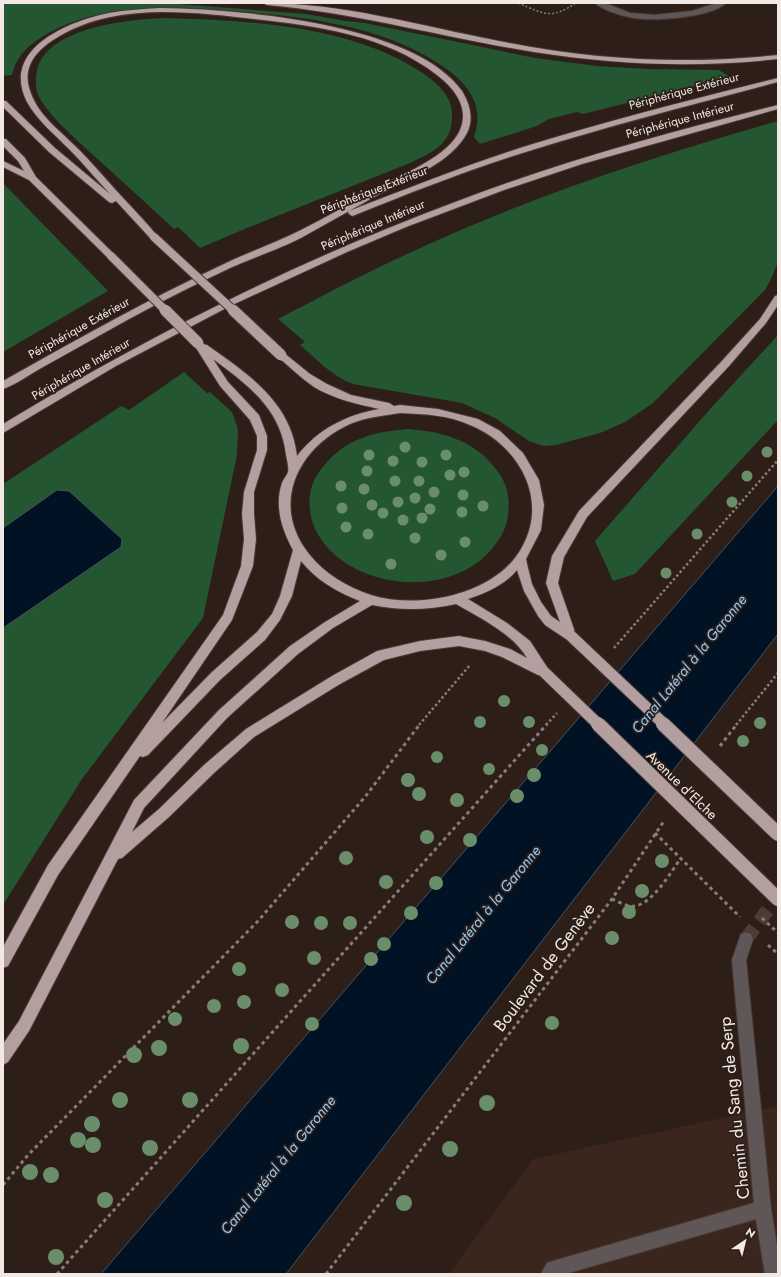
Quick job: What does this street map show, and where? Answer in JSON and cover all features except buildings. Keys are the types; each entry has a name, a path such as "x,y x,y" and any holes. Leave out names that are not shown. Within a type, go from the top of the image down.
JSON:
{"highway":[{"path":"267,3 296,5 362,15 499,44 602,59 691,63 778,57"},
{"path":"151,234 41,116 27,94 23,84 24,72 28,60 36,49 69,28 90,20 111,15 160,10 273,19 320,26 354,34 390,46 418,59 445,77 459,92 466,107 468,124 460,140 449,151 436,160 300,234"},
{"name":"Périphérique Extérieur","path":"3,385 127,316 227,266 300,234 421,185 526,149 583,132 778,80"},
{"path":"3,103 52,150 151,234 281,355 324,388 340,395 367,403 400,409 434,411 467,419 495,434 518,454 534,479 540,506 535,534 521,560 504,576 483,590 458,599 430,604 400,605 371,600 341,588 316,571 298,551 288,531 284,510 286,489 293,469 306,450 325,434 342,425 373,413 400,409"},
{"name":"Périphérique Intérieur","path":"3,429 119,361 201,318 279,279 359,244 462,202 536,177 622,149 778,107"},
{"path":"3,142 22,160 32,178 198,343 242,375 275,412 285,427 290,442 293,469"},
{"path":"3,164 32,178"},
{"path":"570,635 552,583 558,556 583,514 725,364 762,321 778,298"},
{"path":"3,961 53,870 228,617 247,566 250,539 248,514 250,492 262,450 262,436 255,418 224,384 198,343"},
{"path":"119,776 216,676 261,636 276,617 286,596 298,551"},
{"path":"521,560 524,580 531,596 548,620 570,635 778,834"},
{"name":"Avenue d'Elche","path":"458,599 503,627 526,645 543,671 778,899"},
{"path":"3,1057 24,1026 139,804 223,714 294,650 329,625 371,600"},
{"path":"112,857 164,813 209,769 250,733 336,680 381,655 420,646 459,641 484,646 506,653 543,671"}],"street":[{"path":"599,3 633,16 690,14 722,3"},
{"name":"Chemin du Sang de Serp","path":"746,938 739,960 763,1209 773,1274"},
{"path":"549,1274 553,1269 763,1209"}],"path":[{"path":"518,3 542,13 552,14 561,13 576,3"},
{"path":"611,651 778,460"},
{"path":"3,1185 28,1155 258,920 365,797 414,731 447,694 473,661"},
{"path":"718,749 778,672"},
{"path":"57,1274 559,711"},
{"name":"Boulevard de Genève","path":"326,1274 612,899 669,815"},
{"path":"656,833 741,918"},
{"path":"612,899 630,906 644,904 658,889 680,858"}],"shaded area":[{"path":"778,1106 778,1274 449,1274 533,1159"}],"green space":[{"path":"3,3 165,3 306,14 365,23 535,58 597,66 648,69 719,70 730,77 583,114 577,112 549,119 537,126 480,144 474,137 477,126 476,107 469,91 463,84 448,70 426,56 402,44 377,35 325,22 273,14 193,8 137,9 110,12 84,18 59,28 32,44 18,60 12,75 3,76"},
{"path":"162,18 228,21 296,28 330,35 362,44 393,56 421,72 441,88 451,105 452,122 450,131 435,150 410,163 200,248 178,227 174,229 64,128 44,105 39,97 36,87 37,70 44,56 56,44 72,35 110,24"},
{"path":"778,121 778,262 765,290 653,403 625,422 600,433 556,445 544,446 529,441 495,418 462,403 353,384 338,377 319,362 300,345 305,342 278,319 398,258 504,212 594,178 686,148"},
{"path":"3,183 108,291 3,352"},
{"path":"778,335 778,420 635,574 613,581 595,541 711,408"},
{"path":"184,372 207,393 210,392 232,412 238,429 237,455 203,618 82,779 3,905 3,628 121,547 122,539 57,490 3,528 3,484 121,406 129,410"},
{"path":"394,430 422,430 449,436 472,447 492,464 501,476 509,499 506,525 499,539 490,551 471,567 448,577 423,582 397,581 372,576 348,565 329,549 315,529 310,509 310,496 313,483 334,455 344,447 368,436"}],"water":[{"name":"Canal Latéral à la Garonne","path":"778,486 778,634 286,1274 101,1274"},
{"path":"57,490 69,491 122,539 121,547 3,628 3,528"}],"tunnel":[{"path":"746,939 778,896"}]}
